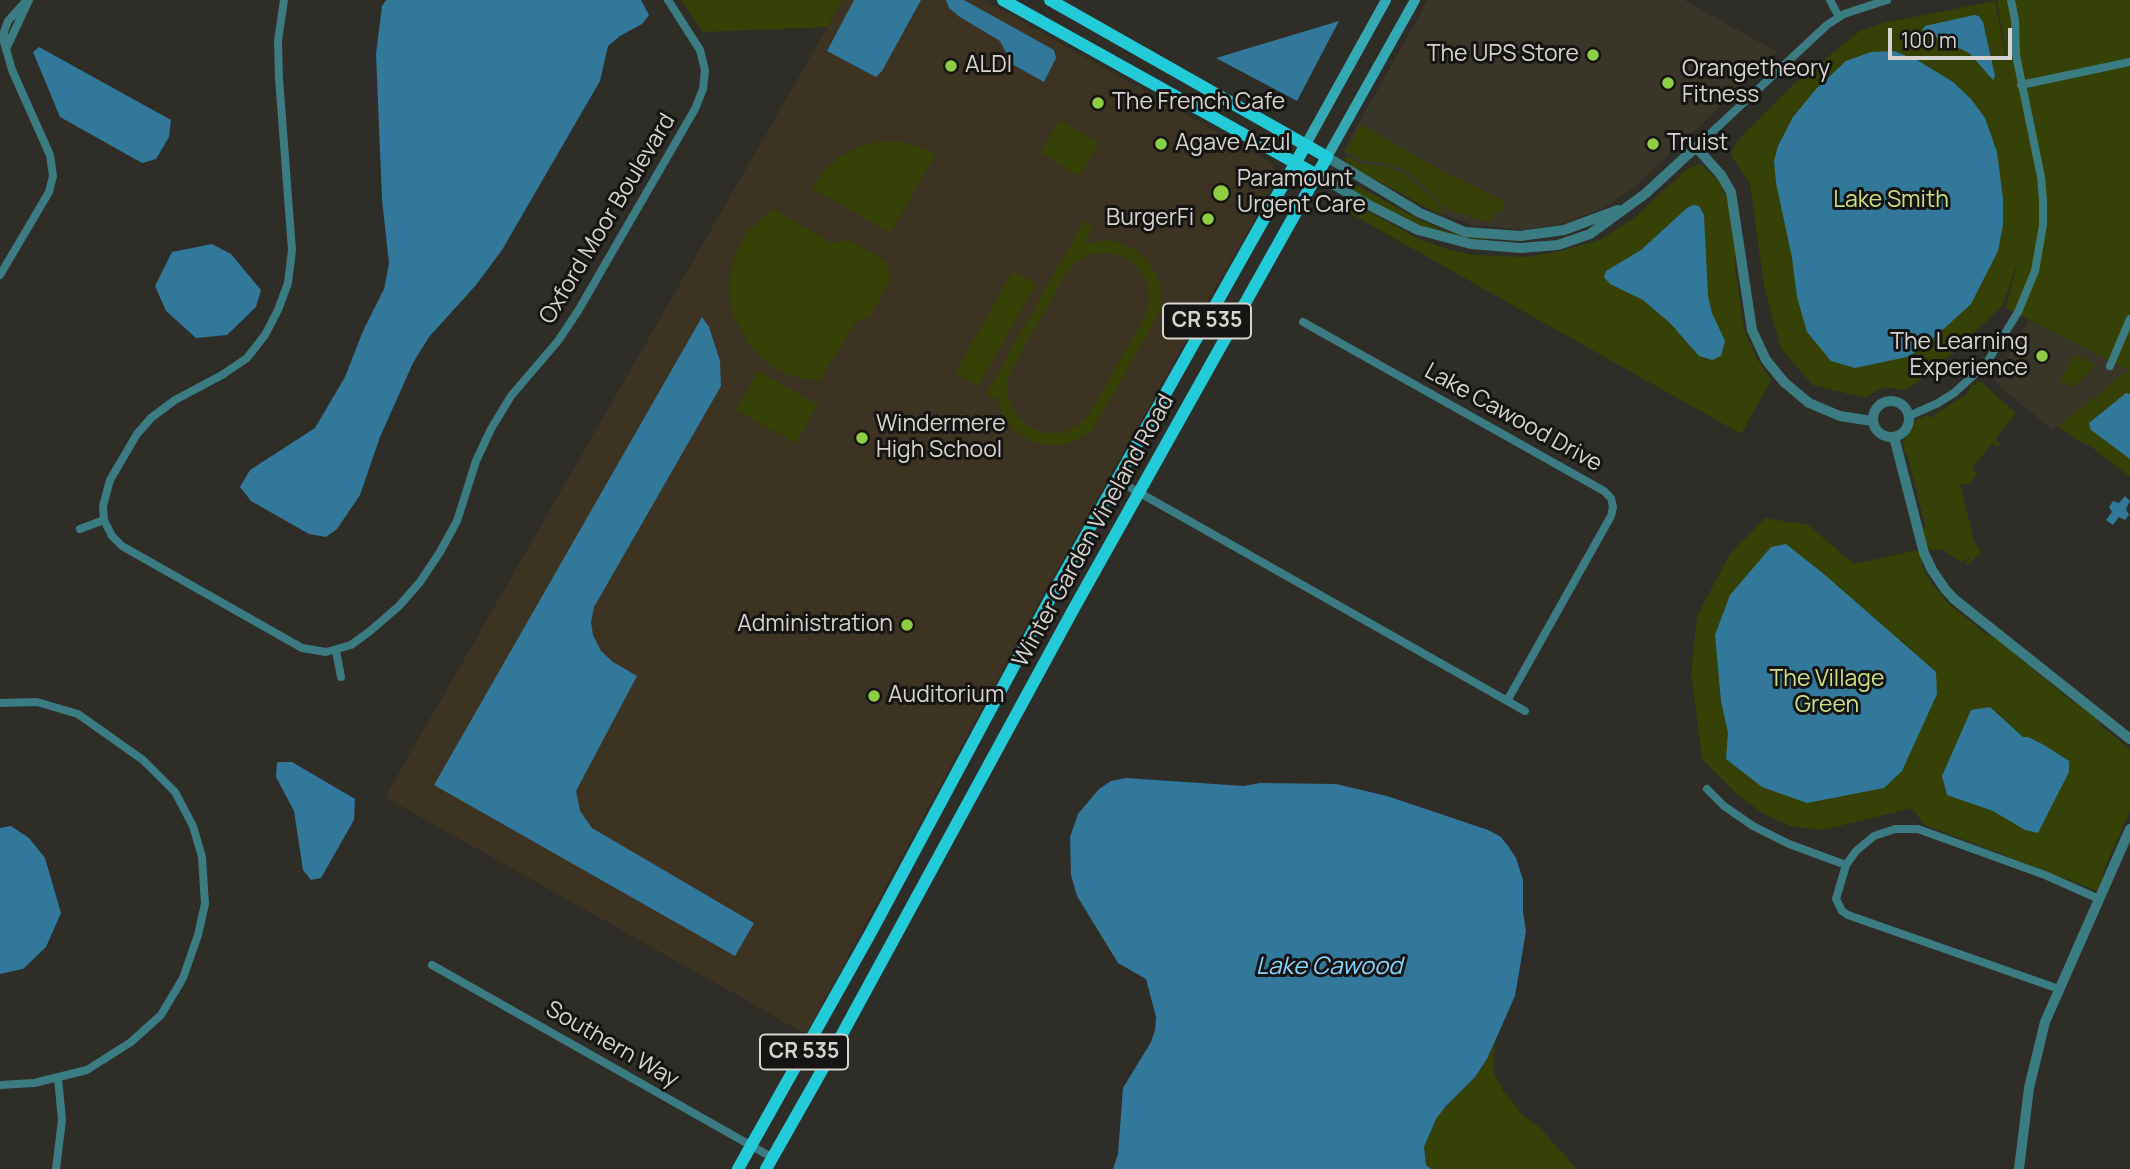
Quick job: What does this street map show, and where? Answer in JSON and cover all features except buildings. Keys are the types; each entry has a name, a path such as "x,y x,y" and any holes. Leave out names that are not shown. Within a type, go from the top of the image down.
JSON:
{"main road":[{"path":"1003,0 1317,175"},
{"path":"1050,0 1326,157 1415,0"},
{"path":"1305,146 1386,0"},
{"name":"Winter Garden Vineland Road","path":"738,1169 870,934 1051,597 1305,146"},
{"name":"Winter Garden Vineland Road","path":"770,1163 1073,610 1326,157"},
{"path":"870,934 891,946"}],"street":[{"path":"0,275 49,192 52,176 50,155 6,52 4,32 8,21 28,0"},
{"path":"6,52 28,0"},
{"path":"284,0 278,41 292,250 288,283 265,335 247,358 175,400 150,418 137,433 110,480 103,506 104,520 112,536 122,547 302,648 336,651 341,677"},
{"name":"Oxford Moor Boulevard","path":"336,651 351,645 399,606 420,582 440,552 457,521 476,461 491,429 511,396 558,341 578,311 695,109 703,89 705,70 700,50 668,0"},
{"path":"1830,0 1839,17"},
{"path":"1317,175 1418,230 1471,244 1521,248 1558,245 1590,234 1630,205 1696,147 1811,38 1839,17 1887,0"},
{"path":"1909,416 1954,393 1986,364 2018,312 2035,271 2043,225 2041,177 2021,85 2011,0"},
{"path":"8,21 17,27"},
{"path":"2021,85 2130,62"},
{"path":"1696,147 1721,175 1731,192 1752,330 1766,360 1784,382 1809,403 1840,416 1872,421"},
{"path":"1326,157 1420,213 1465,232 1520,236 1564,230 1630,205"},
{"path":"1520,236 1521,248"},
{"path":"2110,366 2130,319"},
{"name":"Lake Cawood Drive","path":"1303,322 1604,491 1611,498 1611,516 1507,701"},
{"path":"1891,400 1903,405 1909,416 1904,431 1894,437 1882,435 1875,429 1872,421 1875,409 1891,400"},
{"path":"1894,437 1924,553 1945,589 2130,739"},
{"path":"1117,480 1525,711"},
{"path":"80,529 104,520"},
{"path":"0,702 37,702 78,714 144,760 175,792 193,826 202,858 205,904 198,935 183,978 161,1015 131,1042 88,1070 58,1079 0,1085"},
{"path":"1707,789 1738,817 1771,836 1846,865"},
{"path":"2059,989 1848,915 1842,911 1836,899 1846,865 1856,851 1874,836 1895,829 1918,829 2045,874 2099,899"},
{"path":"2019,1169 2034,1063 2045,1022 2130,829"},
{"name":"Southern Way","path":"432,965 751,1146 770,1163"},
{"path":"56,1169 62,1120 58,1079"}],"shaded area":[{"name":"Windermere High School","path":"843,0 984,0 1272,163 1277,179 1044,593 806,1034 385,797"},
{"path":"1428,0 1684,0 1777,52 1636,186 1604,208 1564,223 1526,230 1472,225 1428,209 1357,168 1343,151"},
{"path":"2029,320 2130,370 2053,430 1991,377 2006,360"}],"green space":[{"path":"681,0 843,0 827,27 703,32"},
{"name":"Lake Smith","path":"1997,0 2130,0 2130,477 2090,446 2058,426 2129,370 2006,308 2019,257 2003,305 1938,367 1906,390 1883,387 1865,398 1813,385 1781,349 1764,286 1750,184 1731,155 1737,141 1794,84 1860,31 1883,23 1995,1 2013,96"},
{"path":"1061,121 1097,142 1097,148 1079,176 1041,153"},
{"path":"1361,125 1446,173 1505,201 1503,211 1497,210 1491,223 1446,209 1409,172 1391,164 1364,161 1346,151"},
{"path":"878,142 903,142 936,154 890,233 812,188 823,172 839,157 855,148"},
{"path":"1347,156 1362,164 1386,166 1406,175 1443,209 1441,215 1359,171 1344,160"},
{"path":"1701,164 1719,181 1728,199 1744,329 1756,357 1771,380 1741,434 1337,206 1342,197 1419,239 1450,250 1473,255 1526,257 1600,240 1634,218 1688,168"},
{"path":"1338,175 1442,230 1505,243 1481,243 1406,222 1335,181 1334,178"},
{"path":"773,209 833,244 847,239 886,261 891,280 869,317 854,323 820,381 791,376 769,365 749,345 734,317 730,299 730,277 736,253 749,230"},
{"path":"1084,221 1093,227 1084,244 1106,240 1117,242 1137,251 1145,258 1158,277 1161,309 1093,429 1078,440 1056,446 1032,442 1014,430 1002,413 997,396 995,399 986,394","holes":["1094,253 1110,253 1126,258 1139,269 1148,285 1149,301 1145,317 1089,415 1076,427 1061,433 1045,433 1029,427 1017,416 1009,401 1007,385 1011,370 1067,272 1078,260"]},
{"path":"1013,271 1036,284 978,386 955,373"},
{"path":"2074,354 2095,364 2086,376 2072,387 2060,381"},
{"path":"758,371 818,405 796,443 736,410"},
{"path":"1976,381 1981,382 2016,413 1995,440 2000,444 1998,447 1992,443 1972,469 1977,474 1971,483 1960,485 1974,541 1981,552 1967,566 1966,562 1972,557 1961,562 1941,549 1929,550 1923,532 1925,526 1917,493 1919,491 1916,489 1902,443 1916,420 1920,417 1924,419 1923,416 1927,415 1934,418 1935,414 1967,394 1972,385 1977,385"},
{"name":"The Village Green","path":"1765,518 1808,525 1854,564 1917,550 1930,581 1948,603 2096,718 2100,725 2130,749 2130,812 2097,891 1923,824 1912,808 1823,830 1790,826 1762,813 1738,795 1702,759 1691,673 1697,616 1730,554"},
{"path":"1495,1043 1493,1070 1503,1091 1577,1169 1431,1169 1426,1165 1424,1147 1436,1119 1475,1077"}],"water":[{"path":"386,0 641,0 649,15 642,24 608,46 600,81 502,250 476,285 429,337 413,363 380,437 360,495 337,529 326,537 309,534 251,501 240,487 250,470 315,428 345,377 363,331 384,289 389,264 382,199 376,54 382,6"},
{"path":"854,0 921,0 882,71 876,77 827,51"},
{"path":"946,0 964,0 1054,50 1056,58 1044,82 1012,64 1000,41 960,17 949,8"},
{"path":"1979,16 1983,22 1995,76 1993,80 1969,53 1922,30 1925,26"},
{"path":"1339,21 1297,101 1216,58"},
{"path":"39,47 171,120 169,137 156,159 142,163 60,117 33,52"},
{"name":"Lake Smith","path":"1894,51 1917,60 1953,82 1971,99 1985,118 1997,152 2003,199 2003,225 1998,251 1971,304 1925,346 1907,357 1855,368 1831,361 1807,332 1797,297 1774,161 1778,146 1793,117 1816,89 1846,61 1871,52"},
{"path":"1693,205 1699,206 1704,215 1708,296 1712,313 1725,341 1721,356 1712,360 1699,356 1670,323 1643,300 1610,284 1604,277 1606,271 1641,250"},
{"path":"212,244 231,254 261,290 256,307 227,335 196,338 166,311 155,286 172,252"},
{"path":"702,317 709,327 720,361 721,386 594,607 591,622 593,635 601,651 613,662 637,676 576,791 580,811 592,828 754,923 735,956 434,785"},
{"path":"2126,393 2130,394 2130,459 2091,430 2089,423"},
{"path":"2125,496 2130,501 2126,509 2129,515 2125,520 2119,517 2113,525 2106,520 2112,512 2109,507 2113,501 2119,503"},
{"path":"1786,544 1936,672 1937,694 1902,771 1884,788 1807,803 1762,787 1726,759 1728,733 1721,701 1715,635 1730,595 1771,547"},
{"path":"1990,707 2023,737 2044,745 2069,761 2069,772 2038,833 2025,830 1993,811 1947,795 1942,776 1971,710"},
{"path":"277,762 292,762 355,799 354,820 321,878 311,880 303,870 294,811 276,777"},
{"name":"Lake Cawood","path":"1126,778 1244,786 1260,783 1336,784 1387,796 1488,830 1501,837 1516,858 1523,880 1526,931 1515,996 1487,1059 1475,1077 1436,1119 1424,1147 1426,1165 1431,1169 1113,1169 1118,1154 1123,1088 1151,1042 1156,1017 1146,979 1118,963 1077,896 1071,875 1070,837 1078,814 1099,789 1111,781"},
{"path":"11,826 29,838 45,858 61,913 46,947 23,969 0,974 0,828"}],"place":[{"name":"The UPS Store","path":"1593,55"},
{"name":"ALDI","path":"951,66"},
{"name":"Orangetheory Fitness","path":"1668,83"},
{"name":"The French Cafe","path":"1098,103"},
{"name":"Agave Azul","path":"1161,144"},
{"name":"Truist","path":"1653,144"},
{"name":"Paramount Urgent Care","path":"1221,193"},
{"name":"BurgerFi","path":"1208,219"},
{"name":"The Learning Experience","path":"2042,356"},
{"name":"Windermere High School","path":"862,438"},
{"name":"Administration","path":"907,625"},
{"name":"Auditorium","path":"874,696"}]}
